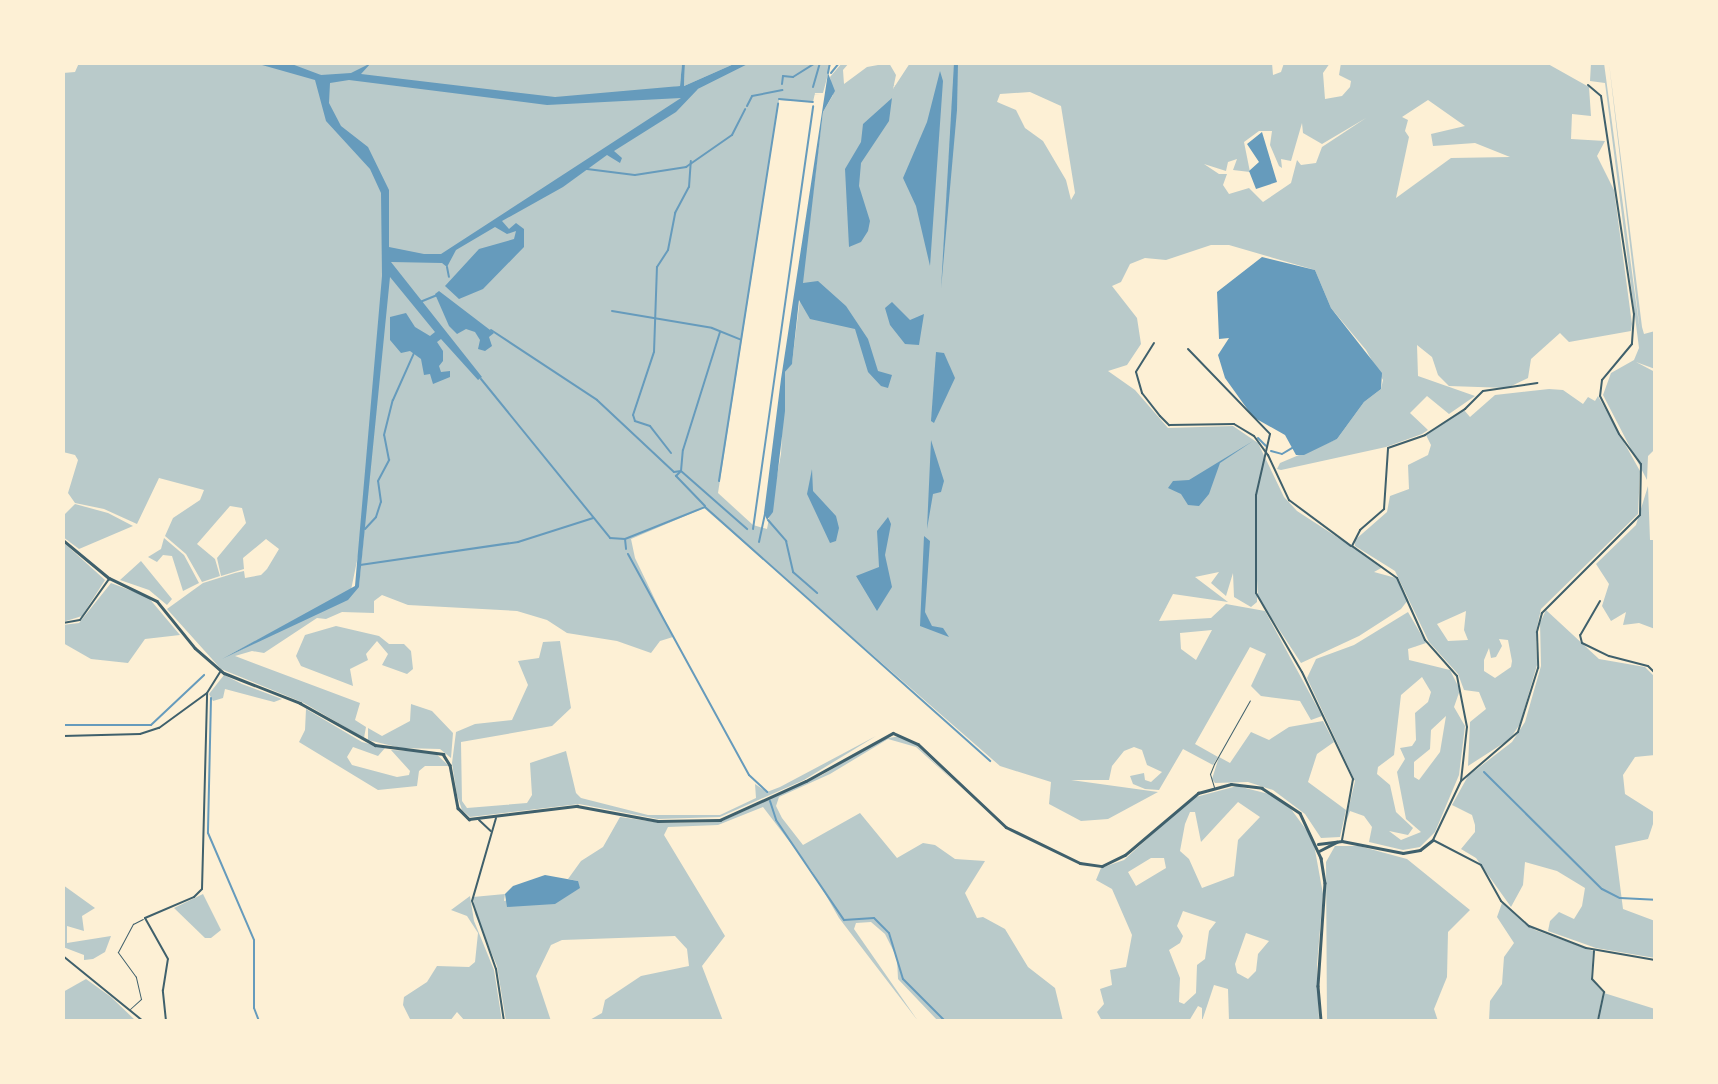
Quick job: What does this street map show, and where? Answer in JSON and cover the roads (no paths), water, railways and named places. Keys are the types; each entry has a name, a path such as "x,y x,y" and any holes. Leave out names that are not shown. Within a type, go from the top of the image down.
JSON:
{"street":[{"path":"1318,844 1342,841 1403,853 1420,850 1433,840 1461,781 1512,741 1524,721 1538,668 1537,632 1542,613 1634,526 1642,508 1641,464 1619,434 1600,396 1605,376 1632,344 1634,314 1601,96 1588,85"},
{"path":"1154,343 1136,372 1142,393 1169,425 1234,424 1254,436 1268,455 1279,482 1298,510 1398,578 1425,640 1457,677 1467,727 1461,781"},
{"path":"1188,349 1270,434 1268,455 1256,495 1256,593 1302,671 1353,779 1342,841"},
{"path":"1352,546 1360,530 1384,509 1388,448 1425,435 1465,409 1483,391 1537,383"},
{"path":"63,540 109,578 157,601 195,648 220,671 300,704 366,741 439,751 450,765 458,808 465,817 479,820 577,806 648,820 720,820 806,781 880,737 898,734 918,744 1006,827 1080,863 1102,866 1125,856 1189,797 1214,787 1252,785 1277,794 1300,813 1318,844 1325,883 1318,986 1321,1021"},
{"path":"63,624 80,620 109,578"},
{"path":"1600,601 1580,635 1582,643 1609,656 1648,666 1655,673"},
{"path":"63,737 151,732 207,692 220,671"},
{"path":"166,1021 168,959 145,918 194,897 202,889 207,692"},
{"path":"1462,766 1471,771"},
{"path":"496,818 472,901 496,969 504,1021"},
{"path":"479,820 492,832"},
{"path":"1433,840 1481,865 1501,901 1529,926 1594,950 1622,951 1655,960"},
{"path":"1319,850 1337,842"},
{"path":"1594,950 1592,979 1604,992 1598,1021"},
{"path":"63,956 143,1021"}],"lane":[{"path":"1214,787 1210,774 1214,764 1250,700"},
{"path":"127,1010 141,999 136,977 119,958 118,948 133,924 145,918"}],"water":[{"path":"255,63 289,63 321,75 351,73 371,63 361,74 555,97 680,86 682,63 685,63 684,86 736,63 750,63 698,89 676,112 614,151 622,158 620,163 607,155 563,187 502,221 509,229 516,223 524,229 524,247 483,289 459,299 445,286 479,249 514,239 516,231 507,234 495,227 456,250 447,267 442,263 391,262 482,377 478,380 441,339 437,342 443,351 443,361 439,366 441,372 450,371 450,377 433,384 430,374 424,375 421,359 410,351 401,353 390,340 390,317 406,313 415,327 430,336 435,332 390,277 359,587 348,600 222,659 355,586 382,276 381,193 370,169 326,121 315,80","holes":["349,80 547,105 681,98 441,254 424,254 389,247 389,190 368,147 341,126 329,103 330,83"]},
{"path":"954,63 958,63 957,110 941,289"},
{"path":"940,71 943,81 930,266 916,206 903,178 927,122"},
{"path":"828,73 835,91 823,112 803,283 818,281 846,306 868,339 878,371 892,375 888,388 881,386 868,372 855,329 810,319 799,300 792,364 785,372 785,411 773,512 767,520 764,513 781,379"},
{"path":"892,98 889,121 861,163 859,186 870,221 868,231 861,242 849,247 845,169 861,142 863,124"},
{"path":"1262,132 1277,182 1256,189 1249,171 1259,162 1247,144"},
{"path":"1262,257 1315,270 1331,308 1382,373 1381,389 1364,402 1337,439 1304,455 1296,455 1285,435 1253,417 1225,378 1218,355 1229,338 1219,339 1217,292"},
{"path":"439,291 494,333 489,337 492,346 485,351 478,349 480,340 475,332 466,329 457,334 449,326 435,294"},
{"path":"892,302 910,320 924,314 919,345 905,344 890,325 885,308"},
{"path":"936,352 944,353 955,378 934,423 931,421"},
{"path":"931,440 944,481 941,492 933,494 927,529"},
{"path":"1253,441 1220,463 1209,494 1199,506 1188,505 1181,494 1168,488 1173,481 1189,480"},
{"path":"812,469 813,491 836,516 839,528 836,541 830,543 807,494"},
{"path":"888,517 891,524 885,555 892,587 877,611 856,576 879,567 877,531"},
{"path":"924,536 930,541 925,612 932,626 943,628 949,637 920,626"},
{"path":"545,875 578,881 580,888 555,904 507,907 505,894 513,886"}],"waterway":[{"path":"782,84 783,76 793,77 815,63"},
{"path":"813,87 820,63"},
{"path":"828,73 830,63"},
{"path":"831,73 839,63"},
{"path":"747,106 752,96 782,90"},
{"path":"779,99 813,102"},
{"path":"719,481 778,104"},
{"path":"753,529 813,106"},
{"path":"587,169 635,175 686,167 732,135 745,109"},
{"path":"671,453 650,426 635,421 633,415 654,352 657,267 668,250 675,213 689,187 691,161"},
{"path":"447,267 449,277"},
{"path":"420,302 437,295"},
{"path":"612,311 712,328 741,340"},
{"path":"491,330 597,400 674,472 681,471 747,529"},
{"path":"705,506 676,476 681,471 683,450 720,332"},
{"path":"365,529 376,517 381,502 378,481 389,460 384,435 393,400 414,353"},
{"path":"481,379 610,538 625,539 626,549"},
{"path":"1258,438 1266,446"},
{"path":"1271,451 1282,454 1292,448"},
{"path":"625,539 705,507 990,761"},
{"path":"759,542 765,514"},
{"path":"360,565 518,542 593,518"},
{"path":"768,520 786,541 793,572 817,593"},
{"path":"628,554 749,775 767,792"},
{"path":"63,725 151,725 204,675"},
{"path":"211,698 208,833 254,940 254,1008 259,1021"},
{"path":"1484,772 1602,889 1620,898 1655,900"},
{"path":"770,801 776,820 844,920 874,918 889,933 903,979 945,1021"}]}
